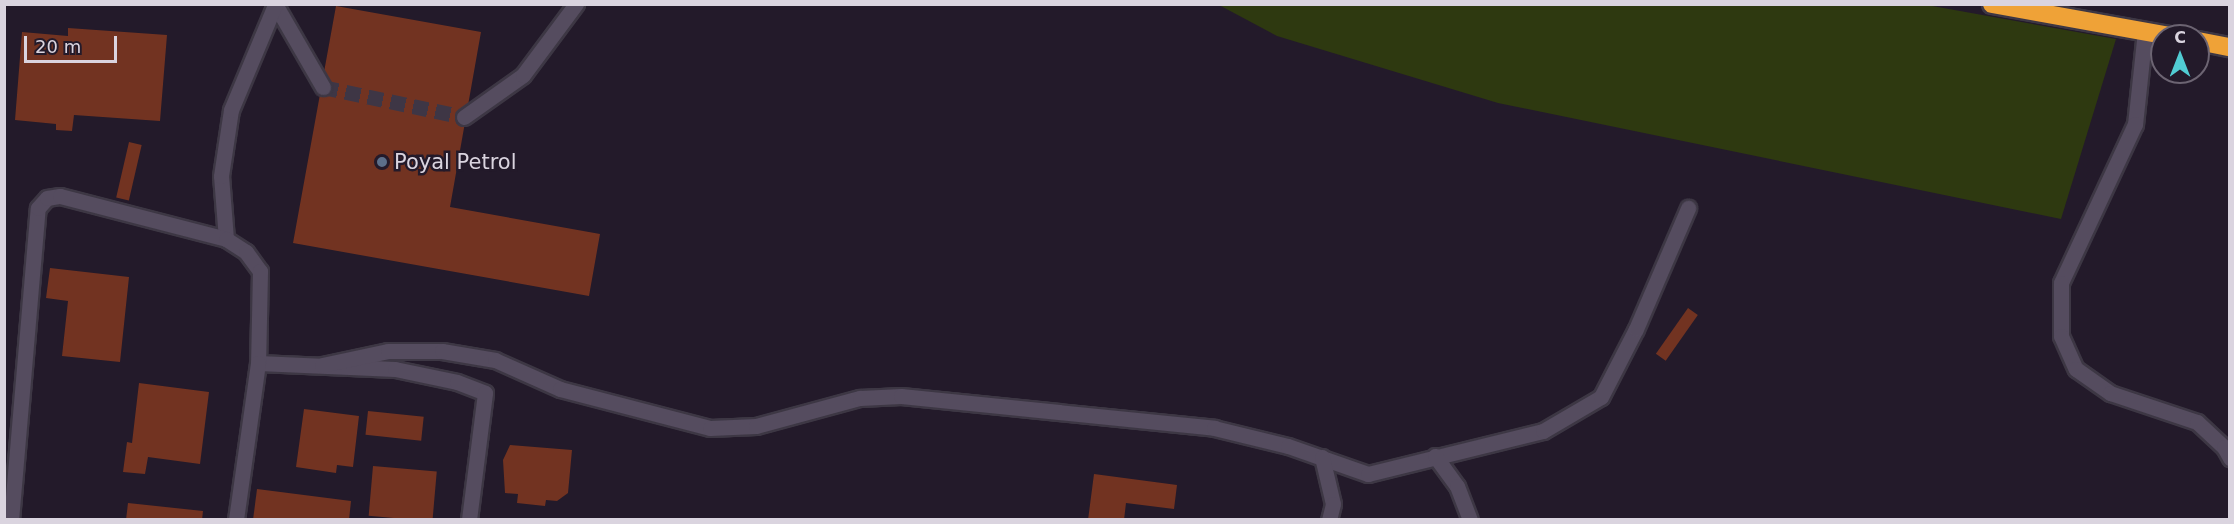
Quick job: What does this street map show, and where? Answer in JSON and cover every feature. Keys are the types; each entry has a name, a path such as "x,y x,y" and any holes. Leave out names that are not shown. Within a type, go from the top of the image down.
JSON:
{"highway":[{"path":"1992,4 2150,33"},
{"path":"2210,43 2229,47"}],"street":[{"path":"464,117 523,75 576,4"},
{"path":"275,5 323,87"},
{"path":"226,238 221,176 231,110 275,5"},
{"path":"2145,32 2136,124 2061,283 2061,336 2076,369 2110,393 2197,422 2224,447 2229,458"},
{"path":"11,519 38,208 47,198 60,196 226,238 246,252 260,271 258,363 236,519"},
{"path":"322,365 388,351 442,351 495,360 560,389 710,428 756,426 860,398 901,396 1214,428 1322,457 1368,474 1543,431 1601,397 1636,329 1688,208"},
{"path":"258,363 395,369 457,382 485,393 469,519"},
{"path":"1435,456 1457,486 1470,519"},
{"path":"1322,457 1333,504 1329,519"}],"green space":[{"path":"1921,4 2116,39 2061,219 1498,103 1277,36 1219,5"}],"building":[{"name":"Poyal Petrol","path":"336,6 481,32 450,207 600,234 589,296 293,243"},
{"path":"68,28 167,35 160,121 74,115 72,131 56,130 56,124 15,120 22,32 68,36"},
{"path":"129,142 142,145 129,200 116,198"},
{"path":"50,268 129,277 120,362 62,356 68,301 46,298"},
{"path":"1688,308 1698,315 1666,361 1656,354"},
{"path":"139,383 209,392 200,464 148,457 145,474 123,472 127,442 132,443"},
{"path":"304,409 359,416 353,467 337,465 336,473 296,467"},
{"path":"368,411 424,417 421,441 365,435"},
{"path":"510,445 572,450 568,493 557,501 546,500 545,506 517,503 518,494 505,493 503,460"},
{"path":"373,466 437,472 433,520 369,516"},
{"path":"1094,474 1177,485 1174,509 1126,503 1124,520 1088,520"},
{"path":"257,489 351,501 349,520 253,520"},
{"path":"128,503 203,511 202,520 126,520"}],"tunnel":[{"path":"323,87 464,117"}],"place":[{"name":"Poyal Petrol","path":"382,162"}]}
